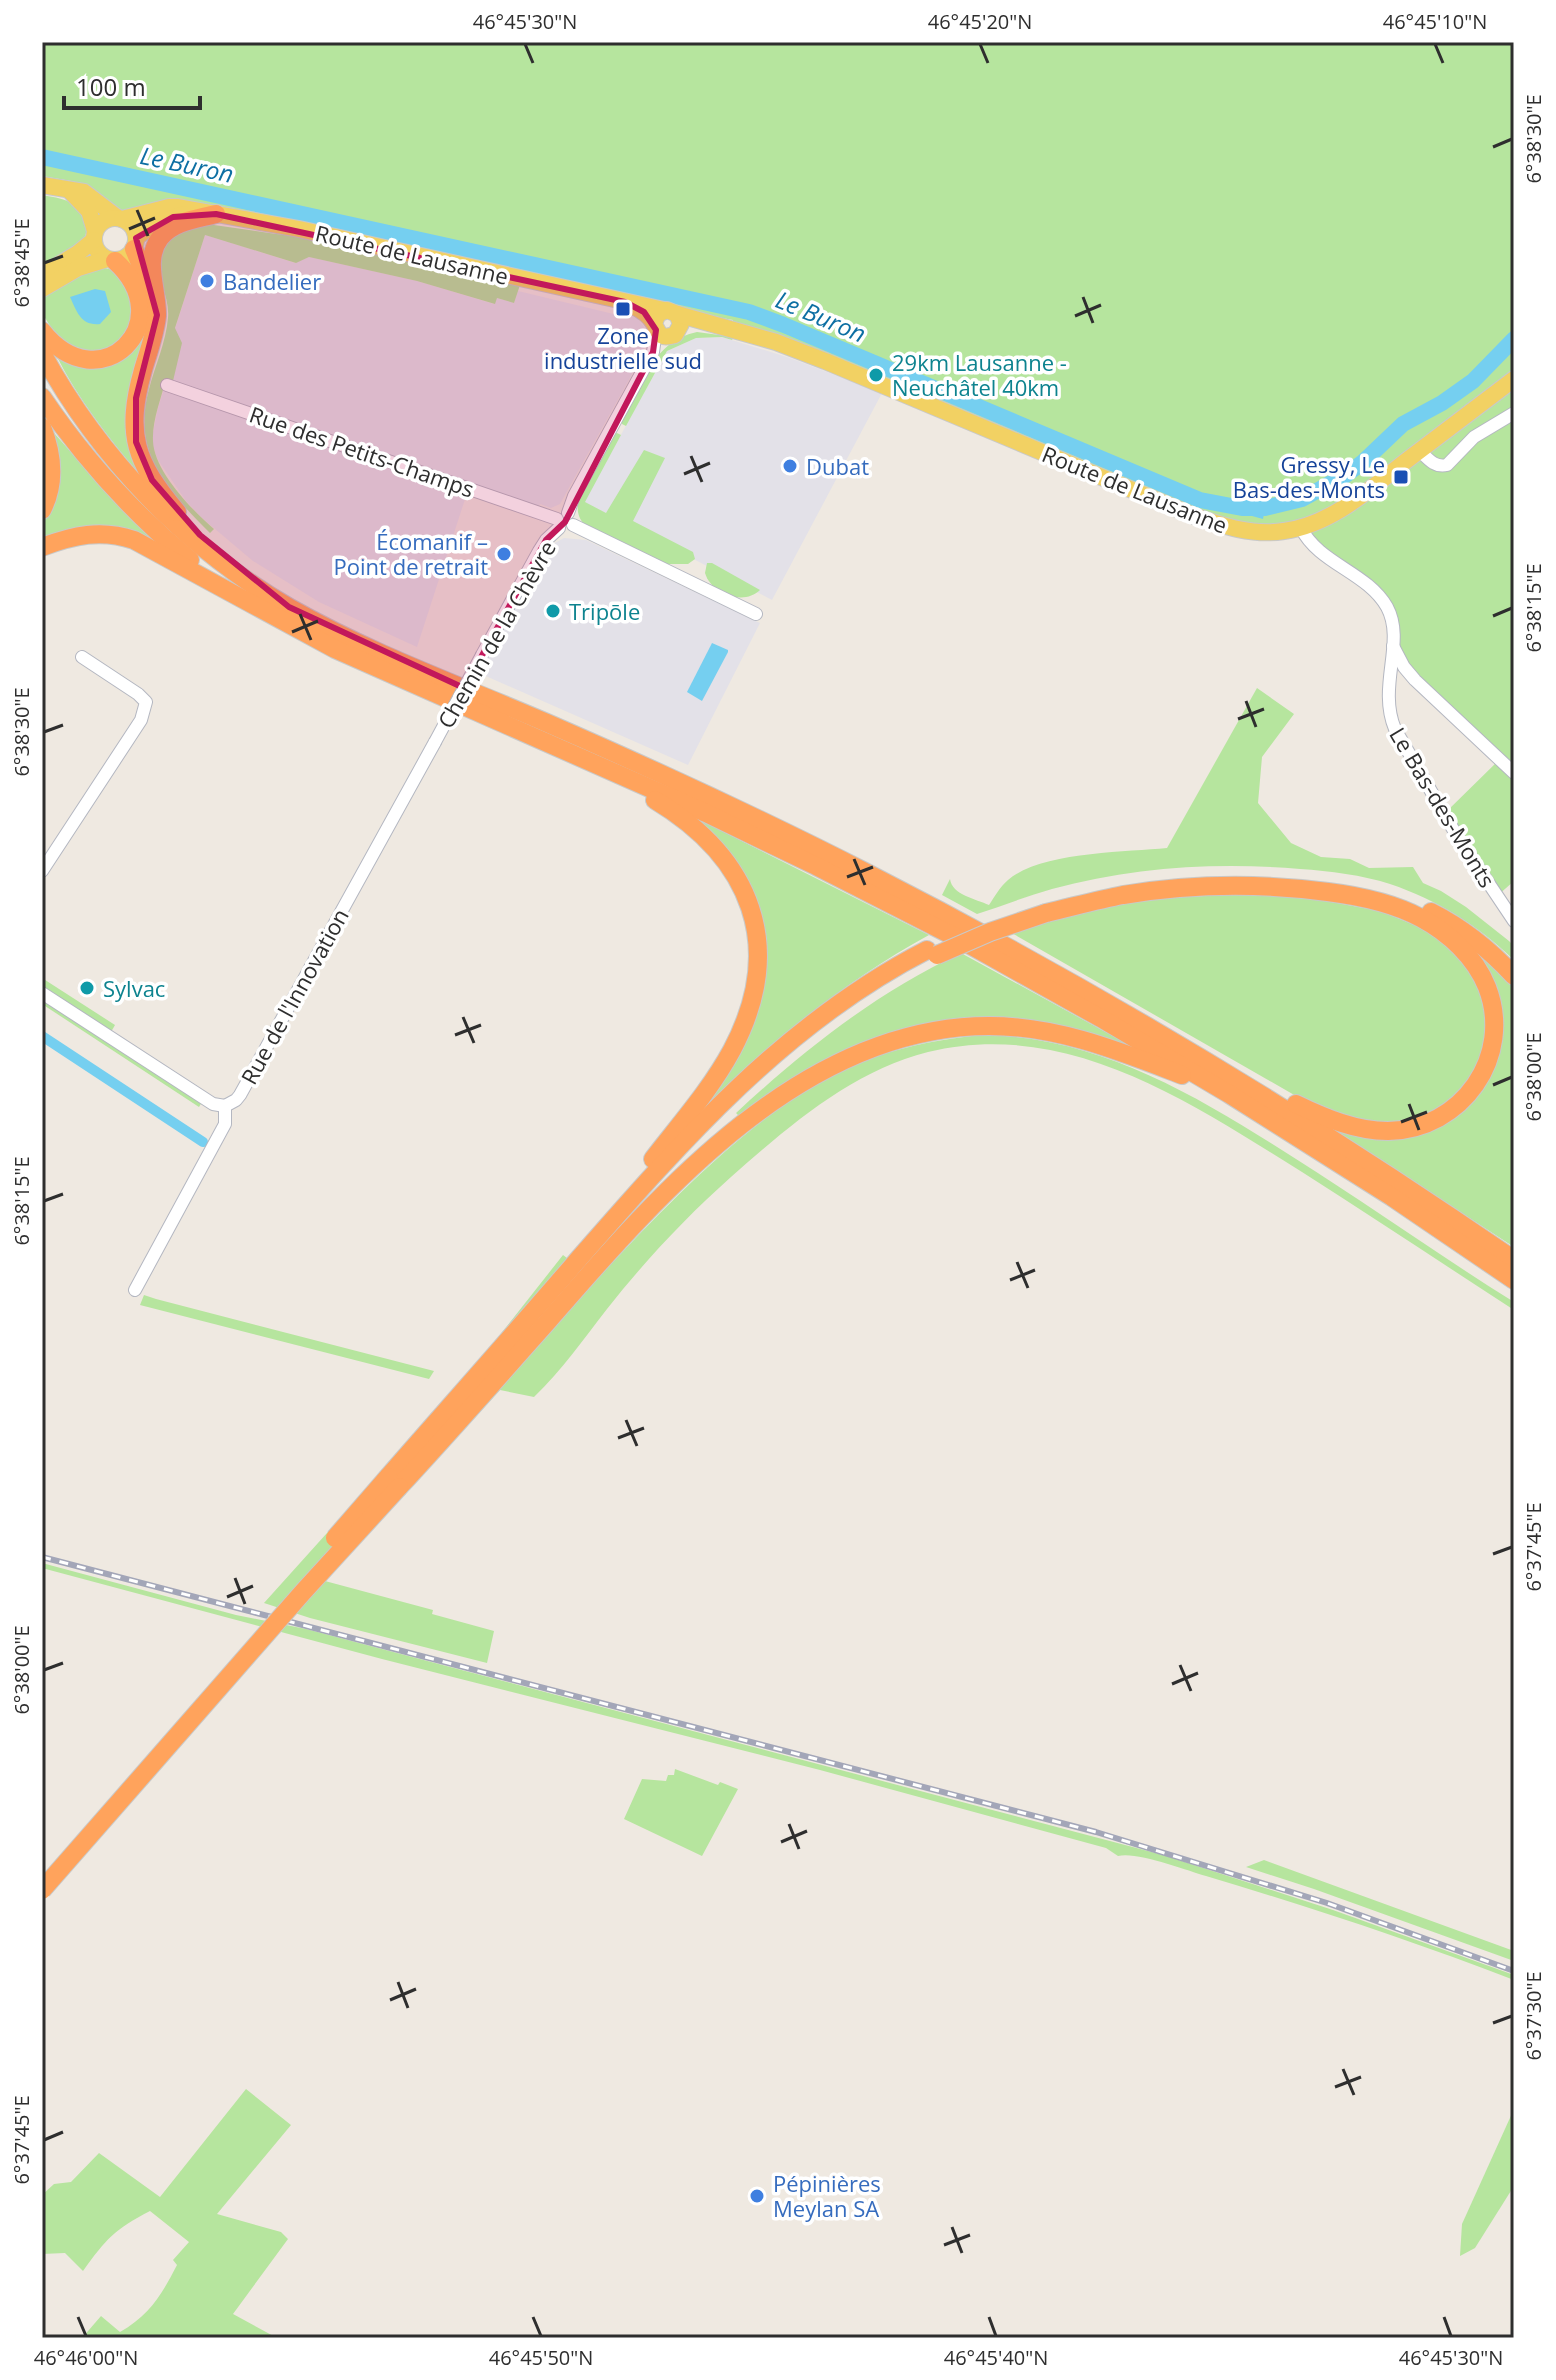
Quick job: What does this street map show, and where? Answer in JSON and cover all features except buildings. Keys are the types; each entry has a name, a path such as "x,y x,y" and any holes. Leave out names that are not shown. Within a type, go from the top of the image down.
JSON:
{"highway":[{"path":"208,213 173,227 157,243 152,263 157,309 154,332 138,388 134,412 135,437 141,458 160,491 186,520 265,592"},
{"path":"135,244 140,268 157,309"},
{"path":"45,342 68,355 88,361 109,358 129,343 139,324 139,299 131,279 111,260"},
{"path":"45,342 83,420 138,487 200,545 265,592 355,641 635,762 824,851 1030,959 1204,1059 1364,1159 1514,1260"},
{"path":"42,397 92,464 151,526 209,574 275,618"},
{"path":"42,427 52,471 51,485 42,510"},
{"path":"42,547 89,533 124,536 142,543 357,660 591,760 743,830 913,915 1092,1013 1229,1094 1381,1190 1514,1280"},
{"path":"42,1890 359,1529 445,1438 542,1327 580,1271 590,1246 710,1085 730,1052 750,1005 758,955 756,930 737,877 720,851 682,817 591,760"},
{"path":"1040,910 1106,888 1178,878 1252,876 1325,881 1373,890 1420,906 1463,930 1514,976"},
{"path":"590,1246 689,1136 769,1057 857,990 986,923 1122,895 1194,887 1290,888 1362,898 1418,917 1456,943 1478,970 1488,989 1493,1011 1491,1054 1475,1087 1446,1114 1409,1129 1385,1131 1336,1121 1204,1059"},
{"path":"42,1871 690,1150 776,1065 848,1008 932,952"},
{"path":"580,1271 765,1108 848,1056 894,1039 966,1026 1039,1030 1105,1046 1229,1094"}],"main road":[{"path":"42,185 88,194 132,227 135,244 125,258 78,268 42,289"},
{"path":"68,190 89,211 97,250 111,260"},
{"name":"Route de Lausanne","path":"120,219 169,207 299,229 625,302 666,325 731,330 776,342 1212,522 1261,533 1301,528 1344,507 1514,379"},
{"name":"Route de Lausanne","path":"135,244 152,225 161,221 208,213"},
{"path":"42,275 78,253 106,220 120,219"}],"street":[{"name":"Chemin de la Chèvre","path":"435,742 539,551 564,521 574,496 666,325"},
{"name":"Rue des Petits-Champs","path":"167,385 564,521 756,614"},
{"path":"1420,451 1433,463 1447,465 1474,437 1514,413"},
{"name":"Le Bas-des-Monts","path":"1301,528 1308,540 1366,584 1383,602 1392,619 1393,646 1388,688 1390,717 1457,836 1514,921"},
{"path":"1393,646 1408,672 1514,773"},
{"path":"42,871 141,720 146,702 82,657"},
{"path":"1388,688 1408,672"},
{"name":"Rue de l'Innovation","path":"135,1290 225,1124 225,1106 240,1095 435,742"},
{"path":"42,993 213,1104 225,1106"}],"highlighted area":[{"path":"216,214 625,302 644,312 656,330 653,352 565,522 546,540 464,688 289,607 200,535 152,480 136,442 136,398 157,315 136,238 173,217"}],"shaded area":[{"path":"205,235 295,263 309,257 417,281 494,304 497,298 514,303 518,291 631,316 645,328 647,340 641,358 560,504 551,508 540,504 535,516 467,493 417,647 319,602 253,561 186,501 158,460 152,437 158,408 167,379 172,380 175,329"},
{"path":"722,337 790,358 882,393 772,600 584,502 667,351 696,338"},
{"path":"564,538 586,540 760,623 688,765 479,673 530,580 542,570 553,544"}],"green space":[{"path":"42,42 1514,42 1514,881 1497,896 1444,814 1499,760 1402,663 1388,610 1304,534 1251,532 733,323 733,320 690,312 672,303 659,303 200,203 122,211 71,184 71,181 42,176"},
{"path":"42,195 71,203 88,228 83,242 42,270"},
{"path":"207,224 312,236 608,304 608,306 520,285 514,303 497,298 495,304 417,281 309,257 296,263 205,235 175,328 182,343 173,381 166,379 155,418 153,441 155,453 167,477 185,501 214,529 210,533 167,486 149,452 145,433 149,389 168,318 158,255 168,235"},
{"path":"100,267 118,271 132,304 131,324 115,346 94,353 71,348 52,329 42,313 42,295"},
{"path":"143,289 150,316 130,399 140,475 94,417 56,355 124,355"},
{"path":"697,332 734,337 732,340 722,337 696,338 667,351 626,426 622,424 642,380 659,354 682,337"},
{"path":"48,426 109,496 155,542 42,544"},
{"path":"613,434 621,435 585,502 606,513 644,450 665,458 633,521 693,552 695,559 688,564 666,564 585,525 581,520 578,501"},
{"path":"707,563 760,590 746,597 721,592 708,580 705,573"},
{"path":"1257,688 1294,714 1262,757 1258,803 1291,843 1321,857 1350,859 1369,868 1413,867 1423,883 1466,907 1509,941 1514,946 1514,960 1472,925 1407,890 1357,876 1323,871 1206,866 1144,871 1052,889 977,914 942,895 950,879 960,893 989,905 1008,880 1040,864 1084,855 1167,848"},
{"path":"692,816 929,935 863,975 801,1021 687,1124 732,1056 759,927"},
{"path":"1251,894 1299,896 1380,911 1434,935 1451,949 1477,984 1487,1021 1484,1049 1463,1091 1423,1118 1382,1124 1358,1120 1296,1096 1010,932 1126,903"},
{"path":"1467,941 1514,985 1514,1247 1327,1125 1427,1127 1494,1054"},
{"path":"961,953 1144,1053 1107,1040 906,1029 862,1044 742,1119 736,1113 842,1024 900,986"},
{"path":"42,978 115,1025 111,1032 42,987"},
{"path":"42,999 202,1102 199,1107 42,1004"},
{"path":"979,1035 1023,1038 1065,1046 1106,1058 1184,1093 1296,1159 1514,1302 1514,1310 1259,1145 1171,1094 1125,1073 1078,1057 1029,1047 979,1045 928,1052 873,1072 848,1086 799,1120 731,1177 651,1257 534,1397 500,1390 325,1581 433,1610 432,1614 494,1631 487,1663 310,1618 264,1603 462,1383 563,1255 596,1280 709,1166 771,1114 804,1092 854,1065 889,1052"},
{"path":"144,1295 434,1371 429,1379 140,1305"},
{"path":"42,1563 236,1615 306,1629 1163,1855 1333,1910 1514,1975 1514,1980 1361,1925 1161,1862 1137,1856 1118,1856 1106,1848 820,1770 382,1659 42,1568"},
{"path":"675,1769 738,1789 702,1856 624,1819 642,1779 666,1781 668,1775 674,1775"},
{"path":"1264,1860 1514,1951 1514,1961 1246,1867"},
{"path":"246,2089 291,2125 217,2214 281,2232 288,2239 233,2314 277,2338 82,2338 101,2316 120,2332 147,2311 177,2265 173,2260 189,2242 150,2211 112,2236 83,2271 65,2253 42,2254 42,2195 54,2184 71,2182 99,2153 160,2197"},
{"path":"1514,2109 1514,2186 1475,2248 1460,2256 1462,2224"}],"water":[{"path":"95,289 105,291 111,312 100,324 84,320 70,297"},
{"path":"1262,498 1265,508 1263,519 1241,513 1243,502"},
{"path":"712,643 728,652 702,701 687,692"}],"waterway":[{"name":"Le Buron","path":"42,157 749,312 1200,500 1242,508 1265,508 1302,499 1346,475 1403,424 1442,403 1473,381 1514,339"},
{"path":"42,1036 203,1142"}],"railway":[{"path":"42,1557 1096,1832 1327,1903 1514,1971"}],"place":[{"name":"Bandelier","path":"207,281"},
{"name":"Zone industrielle sud","path":"623,309"},
{"name":"29km Lausanne - Neuchâtel 40km","path":"876,375"},
{"name":"Dubat","path":"790,466"},
{"name":"Gressy, Le Bas-des-Monts","path":"1401,477"},
{"name":"Écomanif – Point de retrait","path":"504,554"},
{"name":"Tripōle","path":"553,611"},
{"name":"Sylvac","path":"87,988"},
{"name":"Pépinières Meylan SA","path":"757,2196"}]}
